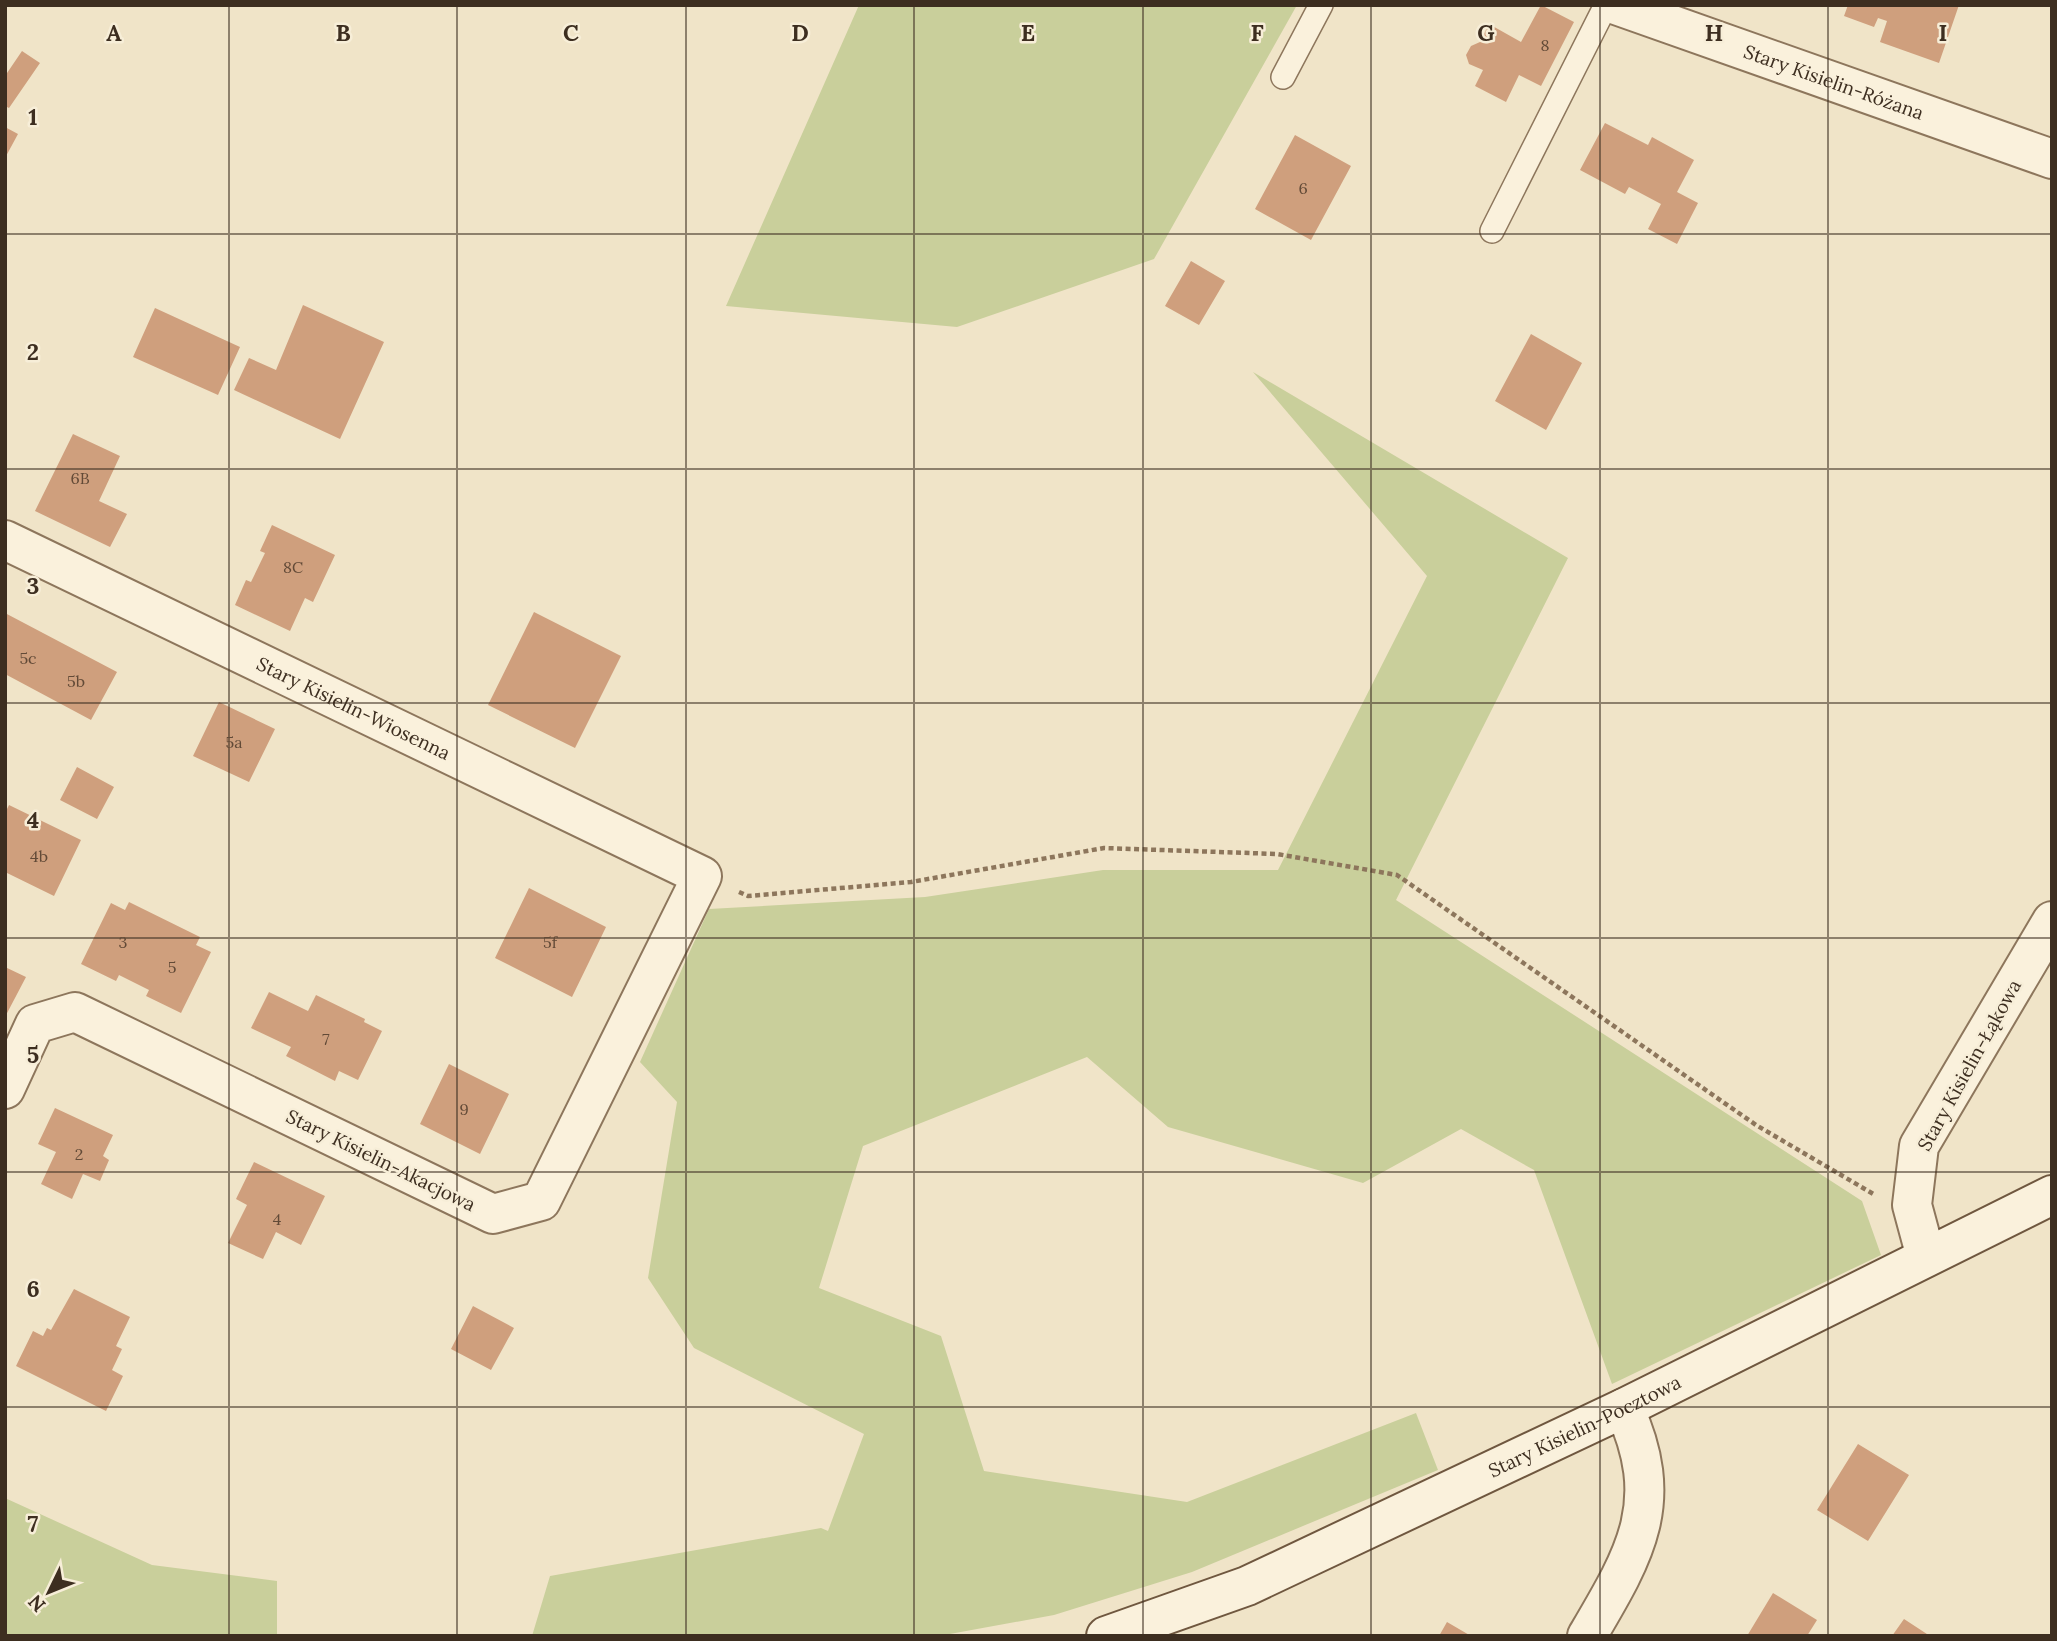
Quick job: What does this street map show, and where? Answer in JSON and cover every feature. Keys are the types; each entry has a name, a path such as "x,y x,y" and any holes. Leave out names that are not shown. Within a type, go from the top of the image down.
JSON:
{"street":[{"name":"Stary Kisielin-Różana","path":"1616,5 2052,159"},
{"name":"Stary Kisielin-Wiosenna","path":"5,540 702,876"},
{"name":"Stary Kisielin-Akacjowa","path":"5,1089 35,1024 75,1012 493,1214 541,1201 702,876"},
{"name":"Stary Kisielin-Łąkowa","path":"1926,1257 1912,1205 1919,1146 2052,921"},
{"name":"Stary Kisielin-Pocztowa","path":"1106,1636 1247,1586 1624,1408 2052,1195"},
{"path":"1587,1636 1628,1560 1645,1516 1646,1478 1634,1429 1624,1408"}],"lane":[{"path":"1283,78 1321,5"},
{"path":"1492,231 1606,5"}],"path":[{"path":"702,876 748,896 911,882 1104,848 1277,853 1397,875 1756,1125 1868,1193 1912,1205"}],"green space":[{"path":"859,5 1297,5 1154,259 957,327 726,306"},
{"path":"1253,372 1568,558 1396,900 1862,1201 1881,1255 1612,1384 1534,1170 1461,1129 1363,1183 1168,1127 1087,1057 863,1146 819,1288 941,1336 984,1471 1187,1502 1416,1413 1438,1470 1192,1572 1054,1615 939,1636 532,1636 550,1576 821,1528 828,1531 864,1434 694,1348 648,1278 677,1102 640,1062 709,909 925,897 1103,870 1278,870 1427,576"},
{"path":"5,1498 152,1565 277,1581 277,1636 5,1636"}],"building":[{"path":"1541,5 1574,22 1541,86 1519,75 1506,102 1475,86 1483,70 1469,64 1466,55 1471,46 1480,42 1489,24 1521,42"},
{"path":"1848,5 1959,5 1939,63 1880,42 1887,21 1878,18 1874,27 1844,16"},
{"path":"22,51 40,63 9,108 5,106 5,76"},
{"path":"1605,123 1648,145 1652,137 1694,160 1677,192 1698,203 1677,244 1648,229 1661,204 1629,187 1625,194 1580,170"},
{"path":"5,127 18,134 5,158"},
{"path":"1295,135 1351,166 1311,240 1255,209"},
{"path":"1191,261 1225,281 1199,325 1165,306"},
{"path":"303,305 384,342 340,439 234,390 249,358 276,370"},
{"path":"155,308 240,347 218,395 133,357"},
{"path":"1531,334 1582,363 1546,430 1495,401"},
{"path":"73,434 120,456 99,501 127,514 110,547 35,511"},
{"path":"272,525 335,555 313,602 305,598 290,631 235,605 246,580 251,582 265,553 260,551"},
{"path":"534,612 621,656 575,748 488,705"},
{"path":"5,613 117,672 91,720 5,674"},
{"path":"219,702 275,729 249,782 193,756"},
{"path":"77,767 114,787 97,819 60,800"},
{"path":"9,805 81,840 54,896 5,872 5,813"},
{"path":"529,888 606,927 572,997 495,958"},
{"path":"129,902 200,937 196,945 211,952 181,1013 146,996 149,990 119,975 116,981 81,964 111,903 125,910"},
{"path":"5,967 26,977 5,1017"},
{"path":"269,992 308,1011 316,995 365,1019 364,1022 382,1031 358,1080 339,1071 335,1081 286,1056 291,1047 251,1028"},
{"path":"449,1064 509,1094 480,1154 420,1124"},
{"path":"55,1108 113,1135 103,1156 109,1160 100,1181 83,1174 72,1199 41,1184 56,1152 38,1144"},
{"path":"254,1162 325,1196 301,1245 276,1232 263,1259 228,1243 247,1205 236,1199"},
{"path":"74,1289 130,1317 116,1346 122,1349 112,1370 123,1376 106,1411 16,1366 33,1331 43,1336 47,1328 51,1330"},
{"path":"473,1306 514,1328 491,1370 451,1349"},
{"path":"1858,1444 1909,1475 1868,1541 1817,1510"},
{"path":"1773,1593 1817,1620 1807,1636 1747,1636"},
{"path":"1904,1619 1930,1636 1892,1636"},
{"path":"1447,1622 1471,1636 1439,1636"}]}
